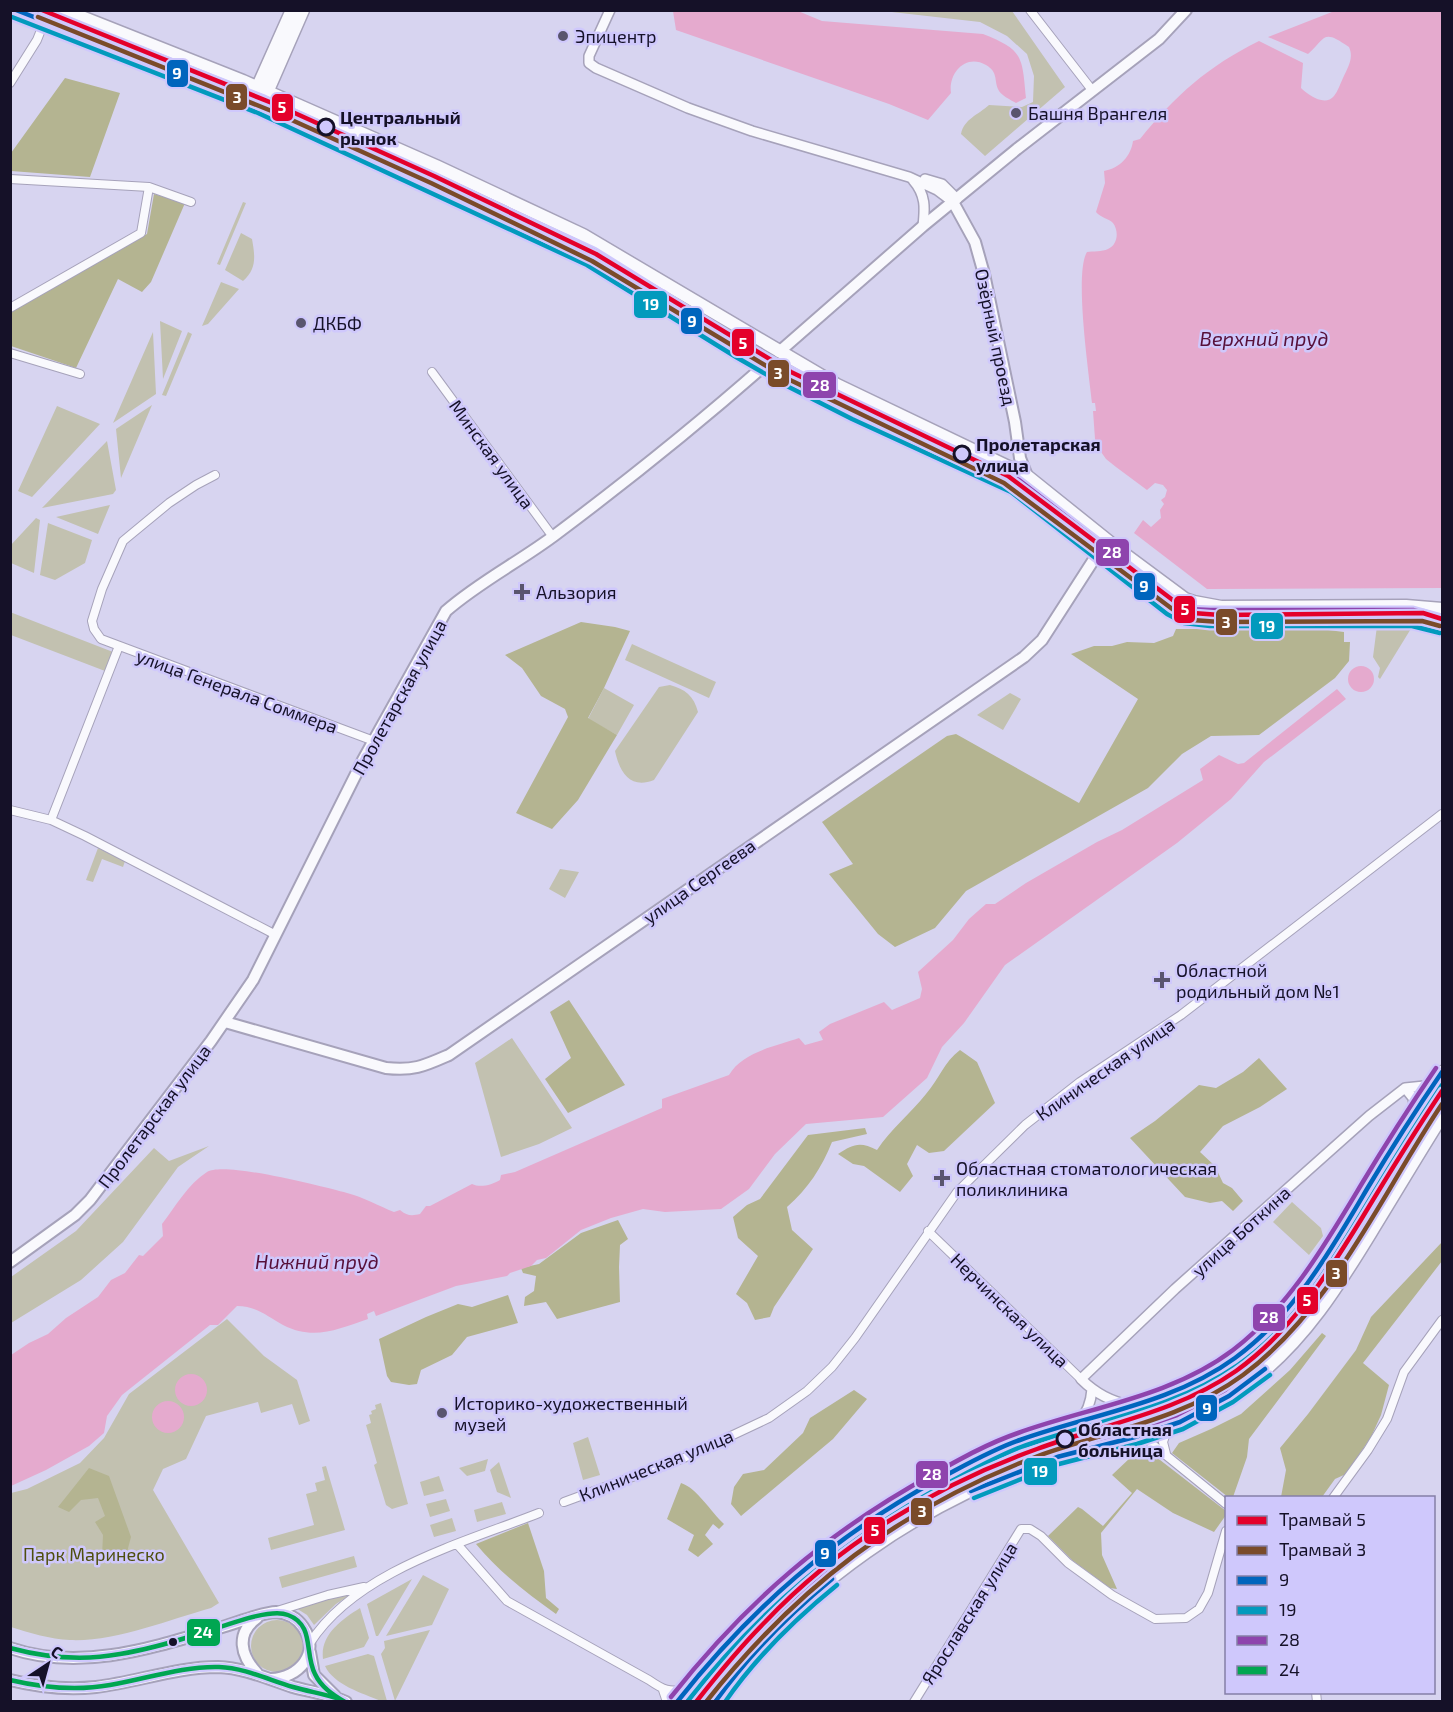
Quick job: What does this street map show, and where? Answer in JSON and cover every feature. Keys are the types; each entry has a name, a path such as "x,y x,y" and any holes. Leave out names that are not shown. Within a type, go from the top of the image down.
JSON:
{"main road":[{"path":"15,10 48,16 256,104 591,258 765,365 855,412 1008,483 1033,500 1098,553 1186,616 1195,618 1413,618 1443,626"},
{"path":"64,10 262,89 544,216 612,250 837,385 1027,476 1107,540 1180,595 1194,602 1221,607 1406,606 1443,609"},
{"path":"256,104 292,10"},
{"path":"262,89 303,10"},
{"name":"Пролетарская улица","path":"10,1262 75,1215 90,1200 225,1022 253,980 374,741 446,611 462,597 553,537 664,450 923,226 1159,39 1186,10"},
{"name":"Озёрный проезд","path":"955,201 975,242 984,274 1015,422 1020,458 1027,476"},
{"path":"671,308 682,291"},
{"name":"улица Сергеева","path":"225,1022 387,1068 406,1070 424,1066 449,1055 1024,657 1042,640 1107,540"},
{"path":"677,1701 751,1614 806,1566 843,1539 924,1487 1016,1442 1134,1407 1173,1392 1213,1373 1250,1346 1278,1321 1316,1272 1414,1113 1443,1072"},
{"path":"716,1701 748,1659 803,1604 855,1561 889,1538 967,1493 1033,1465 1168,1427 1206,1409 1253,1379 1300,1335 1339,1284 1443,1116"},
{"path":"10,1648 57,1659 94,1659 173,1641 275,1612 294,1618 302,1624 310,1646 314,1674 335,1696"},
{"path":"257,1673 246,1661 243,1642 248,1627 260,1616"},
{"path":"272,1679 282,1679 296,1672 304,1664 310,1646"},
{"path":"10,1680 37,1686 96,1687 220,1667 257,1673 293,1687 335,1696 346,1701"}],"street":[{"path":"610,10 589,59 596,68 688,108 769,137 909,177 955,201"},
{"path":"1030,10 1092,90"},
{"path":"10,83 48,16"},
{"path":"909,177 920,188 925,199 923,226"},
{"path":"10,179 149,187 191,202"},
{"path":"10,308 141,233 149,187"},
{"path":"10,353 80,374"},
{"name":"Минская улица","path":"432,372 553,537"},
{"name":"улица Генерала Соммера","path":"215,475 170,503 123,541 102,589 92,621 94,629 101,639 374,741"},
{"path":"51,820 119,646"},
{"path":"10,810 51,820 276,935"},
{"name":"Клиническая улица","path":"564,1502 684,1458 769,1418 807,1390 832,1367 855,1338 957,1192 1025,1125 1080,1082 1181,1016 1443,814"},
{"path":"1405,1088 1423,1088 1434,1085"},
{"path":"1405,1088 1413,1098 1414,1113"},
{"name":"улица Боткина","path":"1081,1379 1175,1289 1369,1116 1405,1088"},
{"name":"Нерчинская улица","path":"928,1231 1092,1389 1108,1400 1134,1407"},
{"path":"1334,1496 1368,1450 1387,1419 1404,1372 1443,1320"},
{"path":"1079,1422 1087,1412 1092,1389"},
{"path":"1166,1456 1163,1442 1168,1427"},
{"path":"1141,1435 1225,1502"},
{"path":"275,1612 328,1595 366,1587 457,1544 540,1513"},
{"name":"Ярославская улица","path":"914,1701 1021,1529 1030,1529 1041,1536 1068,1563 1112,1595 1155,1619 1186,1618 1199,1610 1208,1593 1225,1538"},
{"path":"457,1544 507,1601 663,1690 677,1692 687,1688"},
{"path":"310,1646 326,1620 366,1587"},
{"path":"663,1690 667,1701"}],"green space":[{"path":"883,11 1012,11 1065,87 985,156 961,134 963,129 968,121 989,105 1022,107 1033,102 1034,76 1027,54 1007,36 980,22"},
{"path":"65,78 120,93 90,177 11,171 11,153"},
{"path":"154,194 185,203 151,282 142,292 118,279 76,368 11,346 11,309 147,234"},
{"path":"243,202 246,203 220,265 217,264"},
{"path":"241,233 252,239 254,257 251,272 243,281 225,270"},
{"path":"221,282 239,289 208,324 202,326"},
{"path":"160,321 182,331 163,379"},
{"path":"153,332 156,394 113,423"},
{"path":"188,332 192,334 166,396 162,395"},
{"path":"152,405 121,478 116,429"},
{"path":"57,406 100,424 32,497 18,491"},
{"path":"107,441 116,490 113,494 42,508"},
{"path":"110,505 98,534 56,517"},
{"path":"36,518 40,520 34,573 11,563 10,546"},
{"path":"48,523 92,540 85,563 55,580 40,575"},
{"path":"10,612 113,652 105,671 11,635"},
{"path":"581,622 630,631 588,718 617,735 578,800 552,829 516,813 568,717 565,709 541,696 522,668 505,655"},
{"path":"1377,626 1412,627 1380,679 1378,677 1380,668 1373,657"},
{"path":"1176,629 1320,629 1344,632 1344,642 1350,642 1349,661 1335,678 1259,735 1211,736 1182,754 1148,788 966,891 935,928 895,947 878,934 829,874 853,864 822,822 947,736 956,734 1079,803 1138,699 1071,654 1094,646 1112,646 1127,642 1154,643 1173,636"},
{"path":"632,644 716,682 709,698 625,660"},
{"path":"670,685 688,694 698,712 654,780 633,781 623,773 615,751 659,687"},
{"path":"604,688 634,705 617,735 588,719"},
{"path":"1010,693 1021,699 1003,730 977,715"},
{"path":"98,848 125,861 123,867 102,859 93,882 86,880"},
{"path":"560,869 579,872 565,898 549,889"},
{"path":"569,1000 625,1085 568,1113 545,1079 571,1058 550,1012"},
{"path":"512,1038 572,1128 539,1144 501,1157 475,1063"},
{"path":"960,1050 977,1062 995,1103 944,1151 929,1153 917,1145 907,1164 913,1176 900,1192 864,1166 853,1164 838,1154 857,1145 866,1145 877,1150 931,1088 950,1060"},
{"path":"1259,1058 1287,1089 1260,1107 1223,1126 1200,1152 1215,1166 1223,1183 1232,1188 1243,1201 1233,1211 1222,1201 1210,1203 1185,1197 1130,1138 1199,1085 1216,1088 1243,1072"},
{"path":"865,1128 867,1134 832,1142 814,1177 787,1207 792,1230 813,1249 774,1307 770,1317 755,1320 747,1303 736,1294 758,1256 738,1238 733,1217 747,1205 760,1199 808,1135"},
{"path":"209,1146 178,1167 123,1242 81,1280 11,1323 11,1277 76,1231 154,1148 169,1161"},
{"path":"1292,1202 1321,1228 1323,1236 1309,1255 1273,1222"},
{"path":"618,1220 628,1239 620,1245 620,1302 557,1319 546,1302 524,1306 525,1297 534,1291 536,1276 523,1273 521,1268 539,1264 581,1233"},
{"path":"1442,1242 1442,1261 1363,1363 1389,1385 1381,1415 1371,1437 1346,1474 1335,1479 1323,1496 1281,1496 1286,1470 1280,1448 1356,1350 1371,1317"},
{"path":"508,1295 518,1323 467,1337 452,1355 421,1370 417,1384 391,1382 387,1376 379,1339 458,1304 472,1307"},
{"name":"Парк Маринеско","path":"227,1319 264,1356 297,1380 310,1421 299,1425 292,1404 261,1413 258,1402 206,1416 186,1459 163,1469 153,1490 219,1603 211,1608 105,1638 70,1640 11,1627 11,1493 27,1489 80,1463 104,1438 129,1394"},
{"path":"1322,1333 1326,1336 1249,1439 1247,1457 1233,1496 1227,1496 1172,1453 1179,1443 1241,1414 1290,1370"},
{"path":"854,1390 867,1399 833,1439 741,1516 731,1504 734,1487 743,1474 764,1470 803,1433 810,1418"},
{"path":"381,1403 408,1504 392,1509 386,1505 374,1465 377,1463 366,1425 371,1423 369,1415 376,1409 375,1405"},
{"path":"588,1437 600,1475 583,1480 573,1443"},
{"path":"1151,1453 1225,1510 1225,1516 1214,1532 1173,1513 1137,1489 1101,1533 1102,1555 1117,1589 1110,1588 1072,1560 1048,1536 1078,1507 1103,1526 1132,1493 1112,1475 1131,1457"},
{"path":"488,1459 485,1471 467,1476 459,1468"},
{"path":"499,1462 511,1498 497,1492 490,1470"},
{"path":"326,1466 345,1530 271,1550 268,1538 314,1525 306,1494 317,1491 315,1483 325,1480 322,1467"},
{"path":"89,1468 109,1476 131,1537 127,1552 115,1552 102,1556 103,1535 95,1522 105,1516 98,1498 81,1500 69,1512 58,1507"},
{"path":"439,1476 444,1491 424,1496 420,1482"},
{"path":"681,1483 693,1490 724,1524 719,1529 713,1524 705,1535 713,1544 698,1557 688,1550 694,1535 667,1519"},
{"path":"446,1499 450,1511 430,1517 426,1504"},
{"path":"502,1502 506,1514 477,1522 474,1510"},
{"path":"452,1518 456,1531 434,1537 430,1525"},
{"path":"528,1523 544,1571 546,1598 559,1609 556,1614 504,1573 476,1544"},
{"path":"354,1556 357,1567 282,1588 279,1577"},
{"path":"423,1575 449,1589 432,1625 386,1636"},
{"path":"412,1579 378,1636 376,1636 367,1604"},
{"path":"356,1591 336,1604 314,1625 307,1615 296,1608"},
{"path":"360,1608 369,1638 364,1647 323,1659 323,1650 328,1635 339,1623"},
{"path":"272,1620 282,1620 296,1627 303,1646 296,1665 282,1672 272,1672 262,1668 255,1661 251,1651 251,1641 255,1631 262,1624"},
{"path":"430,1630 395,1701 381,1654 385,1648 384,1641"},
{"path":"368,1654 374,1656 387,1701 381,1701 349,1688 329,1673 325,1666"}],"water":[{"name":"Верхний пруд","path":"1337,10 1442,11 1442,588 1207,589 1134,533 1143,520 1151,527 1161,518 1160,510 1164,504 1161,500 1165,497 1167,490 1163,485 1155,483 1147,490 1106,459 1095,439 1093,411 1096,411 1095,403 1092,403 1082,301 1083,263 1087,252 1108,249 1114,244 1116,238 1113,223 1096,212 1105,183 1104,171 1124,160 1130,152 1133,141 1140,139 1166,109 1194,83 1224,61 1259,41 1303,63 1301,88 1308,94 1321,100 1334,96 1351,59 1349,47 1334,38 1325,37 1308,54 1268,37"},
{"path":"673,11 798,11 822,21 983,34 1014,50 1021,64 1026,98 1016,103 1001,93 992,70 986,65 979,62 965,63 952,78 951,93 928,120 889,104 676,30"},
{"path":"1361,666 1370,670 1374,679 1370,688 1361,692 1352,688 1348,679 1352,670"},
{"name":"Нижний пруд","path":"1337,689 1346,699 1264,762 1231,799 1177,843 1005,965 964,1023 942,1047 927,1078 883,1117 806,1124 775,1154 749,1189 721,1209 665,1212 643,1209 611,1218 581,1230 546,1258 537,1260 531,1266 507,1276 456,1286 376,1316 374,1311 367,1314 368,1319 336,1330 316,1333 294,1330 256,1310 237,1306 218,1325 210,1325 122,1395 107,1416 104,1433 89,1446 11,1486 11,1355 48,1334 66,1318 98,1297 111,1280 125,1273 139,1255 143,1256 163,1236 162,1224 188,1189 207,1172 217,1169 275,1176 347,1193 394,1212 400,1210 412,1215 420,1214 426,1206 472,1184 482,1186 493,1183 500,1180 501,1175 515,1172 662,1108 662,1099 729,1075 742,1061 760,1051 799,1038 805,1045 823,1040 819,1032 830,1024 884,1002 892,1010 920,998 922,989 918,972 953,940 969,919 986,904 995,904 1026,883 1122,830 1203,780 1200,769 1219,755 1238,764 1244,763"},
{"path":"191,1374 202,1379 207,1390 202,1401 191,1406 180,1401 175,1390 180,1379"},
{"path":"168,1401 179,1406 184,1417 179,1428 168,1433 157,1428 152,1417 157,1406"}],"tram line":[{"name":"5","path":"42,10 277,105 434,176 596,254 791,372 1008,476 1186,610 1193,613 1220,615 1423,613 1442,619"},
{"name":"3","path":"38,17 274,112 431,183 592,261 788,379 1004,483 1183,617 1220,622 1422,621 1440,626"},
{"name":"5","path":"696,1702 747,1641 794,1594 857,1542 891,1520 962,1480 999,1464 1062,1440 1164,1408 1189,1397 1236,1371 1256,1356 1291,1320 1321,1281 1442,1091"},
{"name":"3","path":"706,1702 777,1622 854,1555 896,1526 988,1477 1038,1456 1170,1414 1220,1390 1243,1375 1275,1348 1303,1318 1329,1284 1442,1104"}],"transit line":[{"name":"9","path":"16,10 261,106 591,258 740,351 785,376 855,412 1015,486 1172,608 1186,616 1413,618 1442,626"},
{"name":"28","path":"38,10 264,99 594,251 744,345 858,405 1019,480 1188,609 1413,610 1442,618"},
{"name":"19","path":"12,17 258,113 587,265 781,383 852,419 1011,492 1167,614 1184,623 1210,626 1412,626 1440,633"},
{"name":"28","path":"671,1697 700,1662 759,1599 824,1544 896,1496 997,1441 1157,1390 1209,1366 1233,1350 1272,1315 1289,1295 1334,1230 1436,1068"},
{"name":"9","path":"677,1702 705,1668 764,1605 829,1551 899,1502 967,1464 1009,1444 1185,1387 1211,1374 1256,1341 1293,1302 1310,1280 1394,1144 1442,1072"},
{"name":"19","path":"687,1702 743,1637 804,1580 837,1554 907,1507 944,1485 1021,1447 1160,1404 1187,1393 1238,1365 1258,1349 1277,1332 1311,1292 1442,1085"},
{"name":"28","path":"968,1484 1054,1450 1133,1430 1177,1415 1225,1390 1260,1363"},
{"name":"9","path":"971,1491 1057,1457 1135,1437 1180,1422 1229,1396 1265,1369"},
{"name":"19","path":"974,1498 1059,1464 1137,1444 1183,1429 1233,1402 1270,1375"},
{"name":"28","path":"709,1698 735,1663 764,1631 827,1573"},
{"name":"9","path":"715,1702 770,1636 832,1579"},
{"name":"19","path":"725,1702 777,1639 837,1585"},
{"name":"24","path":"10,1648 65,1657 106,1656 158,1646 256,1616 279,1613 288,1615 302,1625 308,1640 312,1666 318,1679 328,1690 345,1702"},
{"name":"24","path":"10,1680 48,1687 85,1688 178,1671 219,1667 248,1672 342,1700"}],"place":[{"name":"Эпицентр","path":"563,36"},
{"name":"Башня Врангеля","path":"1016,113"},
{"name":"Центральный рынок","path":"326,127"},
{"name":"ДКБФ","path":"301,323"},
{"name":"Пролетарская улица","path":"962,454"},
{"name":"Альзория","path":"522,592"},
{"name":"Областной родильный дом №1","path":"1162,980"},
{"name":"Областная стоматологическая поликлиника","path":"942,1178"},
{"name":"Историко-художественный музей","path":"442,1413"},
{"name":"Областная больница","path":"1065,1439"}]}
